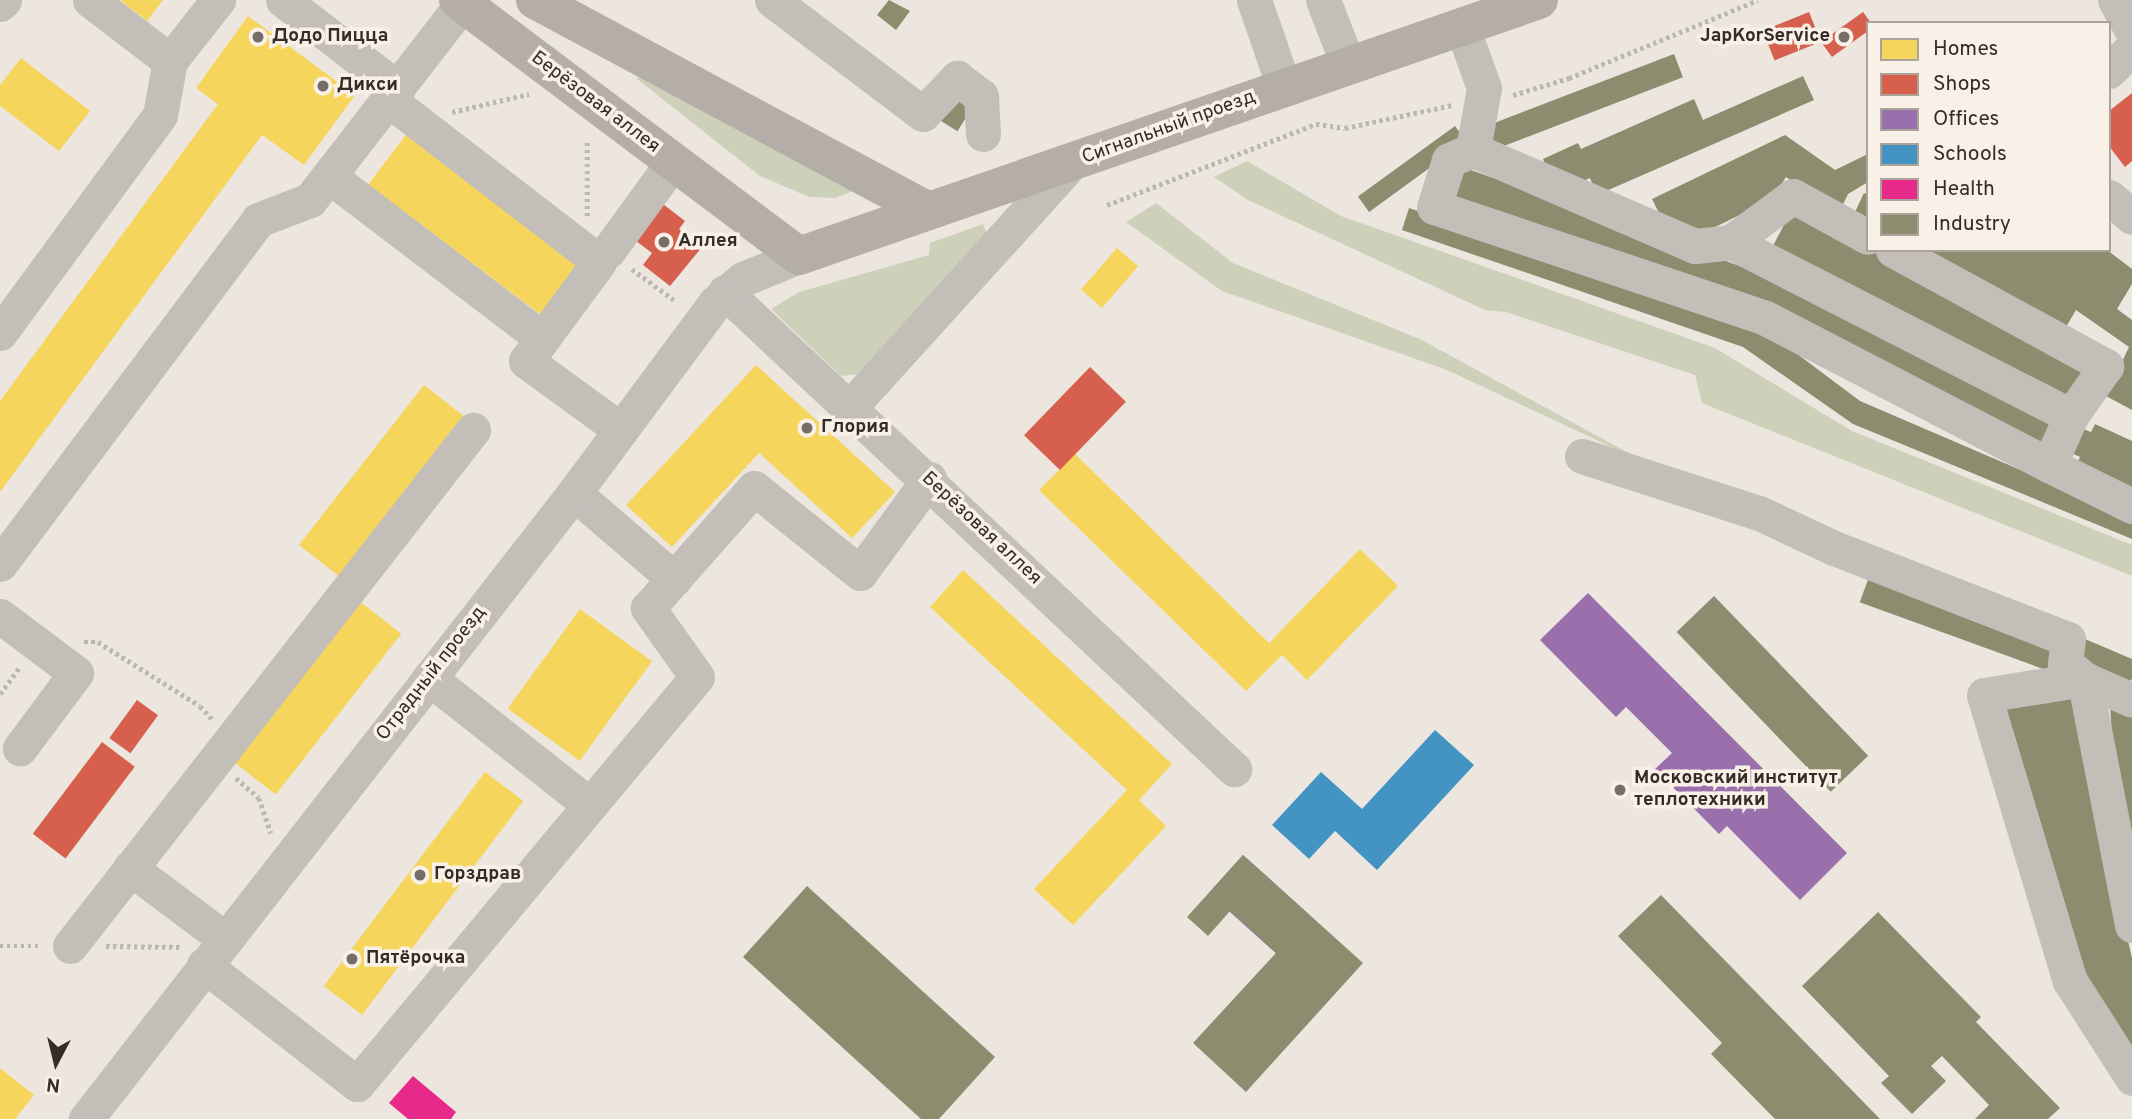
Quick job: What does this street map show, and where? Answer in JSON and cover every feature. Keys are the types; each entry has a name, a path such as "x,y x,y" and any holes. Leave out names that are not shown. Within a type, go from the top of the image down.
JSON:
{"main road":[{"path":"535,0 926,209"},
{"name":"Сигнальный проезд","path":"799,256 926,209 1072,163 1234,104 1539,0"},
{"name":"Берёзовая аллея","path":"461,2 799,256"}],"street":[{"path":"0,5 4,0"},
{"path":"90,0 170,61"},
{"path":"0,333 160,115 170,61 218,0"},
{"path":"283,0 394,95 599,262 526,361 621,430"},
{"path":"772,0 923,114 957,78 981,96 983,134"},
{"path":"1254,0 1284,87"},
{"path":"1324,0 1348,65"},
{"path":"2115,0 2132,31"},
{"path":"0,564 257,220 310,200 394,95 461,2"},
{"path":"1462,27 1484,88 1473,150"},
{"path":"2111,69 2132,48"},
{"path":"1866,236 1793,196 1731,242 1695,246 1473,150 1449,160 1434,207 1766,318 2132,506"},
{"path":"608,251 673,162"},
{"path":"850,407 1072,163"},
{"path":"329,176 542,338"},
{"path":"2111,199 2132,218"},
{"path":"1731,242 2071,416"},
{"path":"1897,252 2106,366 2071,416 2049,465"},
{"name":"Отрадный проезд","path":"86,1119 574,493 725,292 743,279 799,256"},
{"name":"Берёзовая аллея","path":"725,292 929,479 1234,769"},
{"path":"70,946 472,430"},
{"path":"1582,456 1759,513 1834,548 2068,639 2065,663 2084,679 2132,700"},
{"path":"130,867 214,952 357,1084 697,677 649,608 754,488 860,573 929,479"},
{"path":"574,493 674,579"},
{"path":"0,616 76,673 20,748"},
{"path":"429,678 590,805"},
{"path":"2084,679 2132,925"},
{"path":"2084,679 1984,695 2070,981 2132,1078"}],"path":[{"path":"445,113 529,94"},
{"path":"587,139 587,221"},
{"path":"1107,205 1251,146"},
{"path":"608,251 674,300"},
{"path":"36,644 98,642 200,706 222,749 259,798 271,833"}],"green space":[{"path":"640,72 855,190 836,198 809,197 760,176 637,79"},
{"path":"1247,161 1341,216 1715,348 1852,431 2132,545 2132,576 1702,403 1695,375 1506,312 1485,310 1248,200 1214,177"},
{"path":"1156,203 1233,263 1422,340 1654,467 1447,370 1222,291 1126,222"},
{"path":"983,224 987,234 858,374 841,376 771,309 799,292 929,255 930,243"}],"building: Homes":[{"path":"120,0 163,0 147,21"},
{"path":"248,16 355,95 304,165 262,135 0,492 0,401 218,104 196,88"},
{"path":"21,58 90,111 59,151 0,106 0,85"},
{"path":"408,132 586,266 546,319 368,185"},
{"path":"1117,248 1138,266 1102,308 1081,290"},
{"path":"756,365 895,492 852,538 759,453 672,547 626,505"},
{"path":"424,385 463,416 338,576 299,545"},
{"path":"1075,454 1269,643 1360,549 1398,586 1307,680 1282,655 1246,691 1039,490"},
{"path":"963,570 1172,764 1139,800 1166,826 1073,925 1034,889 1127,790 930,607"},
{"path":"358,600 401,634 276,795 232,761"},
{"path":"580,609 652,661 580,761 508,709"},
{"path":"485,772 523,801 362,1015 324,986"},
{"path":"0,1068 34,1095 15,1119 0,1119"}],"building: Shops":[{"path":"1809,12 1821,42 1775,60 1763,31"},
{"name":"JapKorService","path":"1863,12 1870,21 1866,21 1866,32 1832,57 1821,42"},
{"path":"2132,93 2132,161 2125,167 2111,149 2111,109"},
{"path":"655,198 685,221 679,229 702,247 670,286 643,265 652,253 627,234"},
{"path":"1090,367 1126,402 1060,470 1024,435"},
{"path":"137,700 158,715 130,753 109,738"},
{"path":"102,742 135,767 66,859 33,834"}],"building: Offices":[{"path":"1588,593 1847,853 1800,900 1727,826 1719,834 1655,769 1672,753 1626,707 1616,717 1540,640"},
{"path":"1243,855 1310,915 1276,953 1209,893"}],"building: Schools":[{"path":"1435,730 1474,765 1377,870 1335,831 1309,859 1272,825 1321,772 1362,809"}],"building: Health":[{"path":"413,1076 456,1112 451,1119 408,1119 389,1103"}],"building: Industry":[{"path":"889,0 910,11 896,30 877,15"},
{"path":"1674,54 1683,77 1495,149 1486,126"},
{"path":"1803,76 1814,100 1597,195 1590,178 1569,188 1553,182 1543,159 1578,143 1581,149 1694,99 1703,120"},
{"path":"950,96 971,109 957,131 936,118"},
{"path":"1455,126 1466,141 1369,212 1358,197"},
{"path":"1785,135 1835,170 1866,155 1866,183 1848,194 1839,213 1786,177 1772,199 1693,238 1667,229 1652,199"},
{"path":"1454,164 1793,285 2061,418 2045,451 1444,202"},
{"path":"1864,193 1866,194 1866,218 1855,212"},
{"path":"1409,208 1756,323 1860,401 2132,518 2132,539 1853,424 1743,347 1402,230"},
{"path":"1793,208 1866,247 1866,252 1876,252 2092,367 2070,410 1770,250"},
{"path":"1928,252 2110,252 2132,269 2132,284 2117,309 2132,320 2132,410 2106,396 2129,347 2076,310 2066,327"},
{"path":"2095,424 2132,441 2132,493 2076,466 2080,457 2065,450 2076,426 2091,432"},
{"path":"1870,574 2057,642 2047,670 1860,602"},
{"path":"1714,596 1868,756 1831,792 1677,632"},
{"path":"2085,639 2132,659 2132,679 2120,688 2076,665"},
{"path":"2069,689 2132,958 2132,1065 2080,985 1999,700"},
{"path":"2110,706 2132,712 2132,885 2119,834"},
{"path":"1243,855 1363,963 1246,1092 1193,1043 1276,953 1230,911 1208,936 1187,917"},
{"path":"807,886 995,1057 939,1119 921,1119 743,957"},
{"path":"1661,895 1880,1119 1775,1119 1711,1054 1722,1043 1618,936"},
{"path":"1878,912 1981,1017 1976,1022 2060,1108 2048,1119 1975,1119 1989,1105 1942,1056 1931,1066 1946,1081 1912,1114 1881,1083 1889,1076 1802,986"}],"place":[{"name":"Додо Пицца","path":"258,37"},
{"name":"JapKorService","path":"1844,37"},
{"name":"Дикси","path":"323,86"},
{"name":"Аллея","path":"664,242"},
{"name":"Глория","path":"807,428"},
{"name":"Московский институт теплотехники","path":"1620,790"},
{"name":"Горздрав","path":"420,875"},
{"name":"Пятёрочка","path":"352,959"}]}
